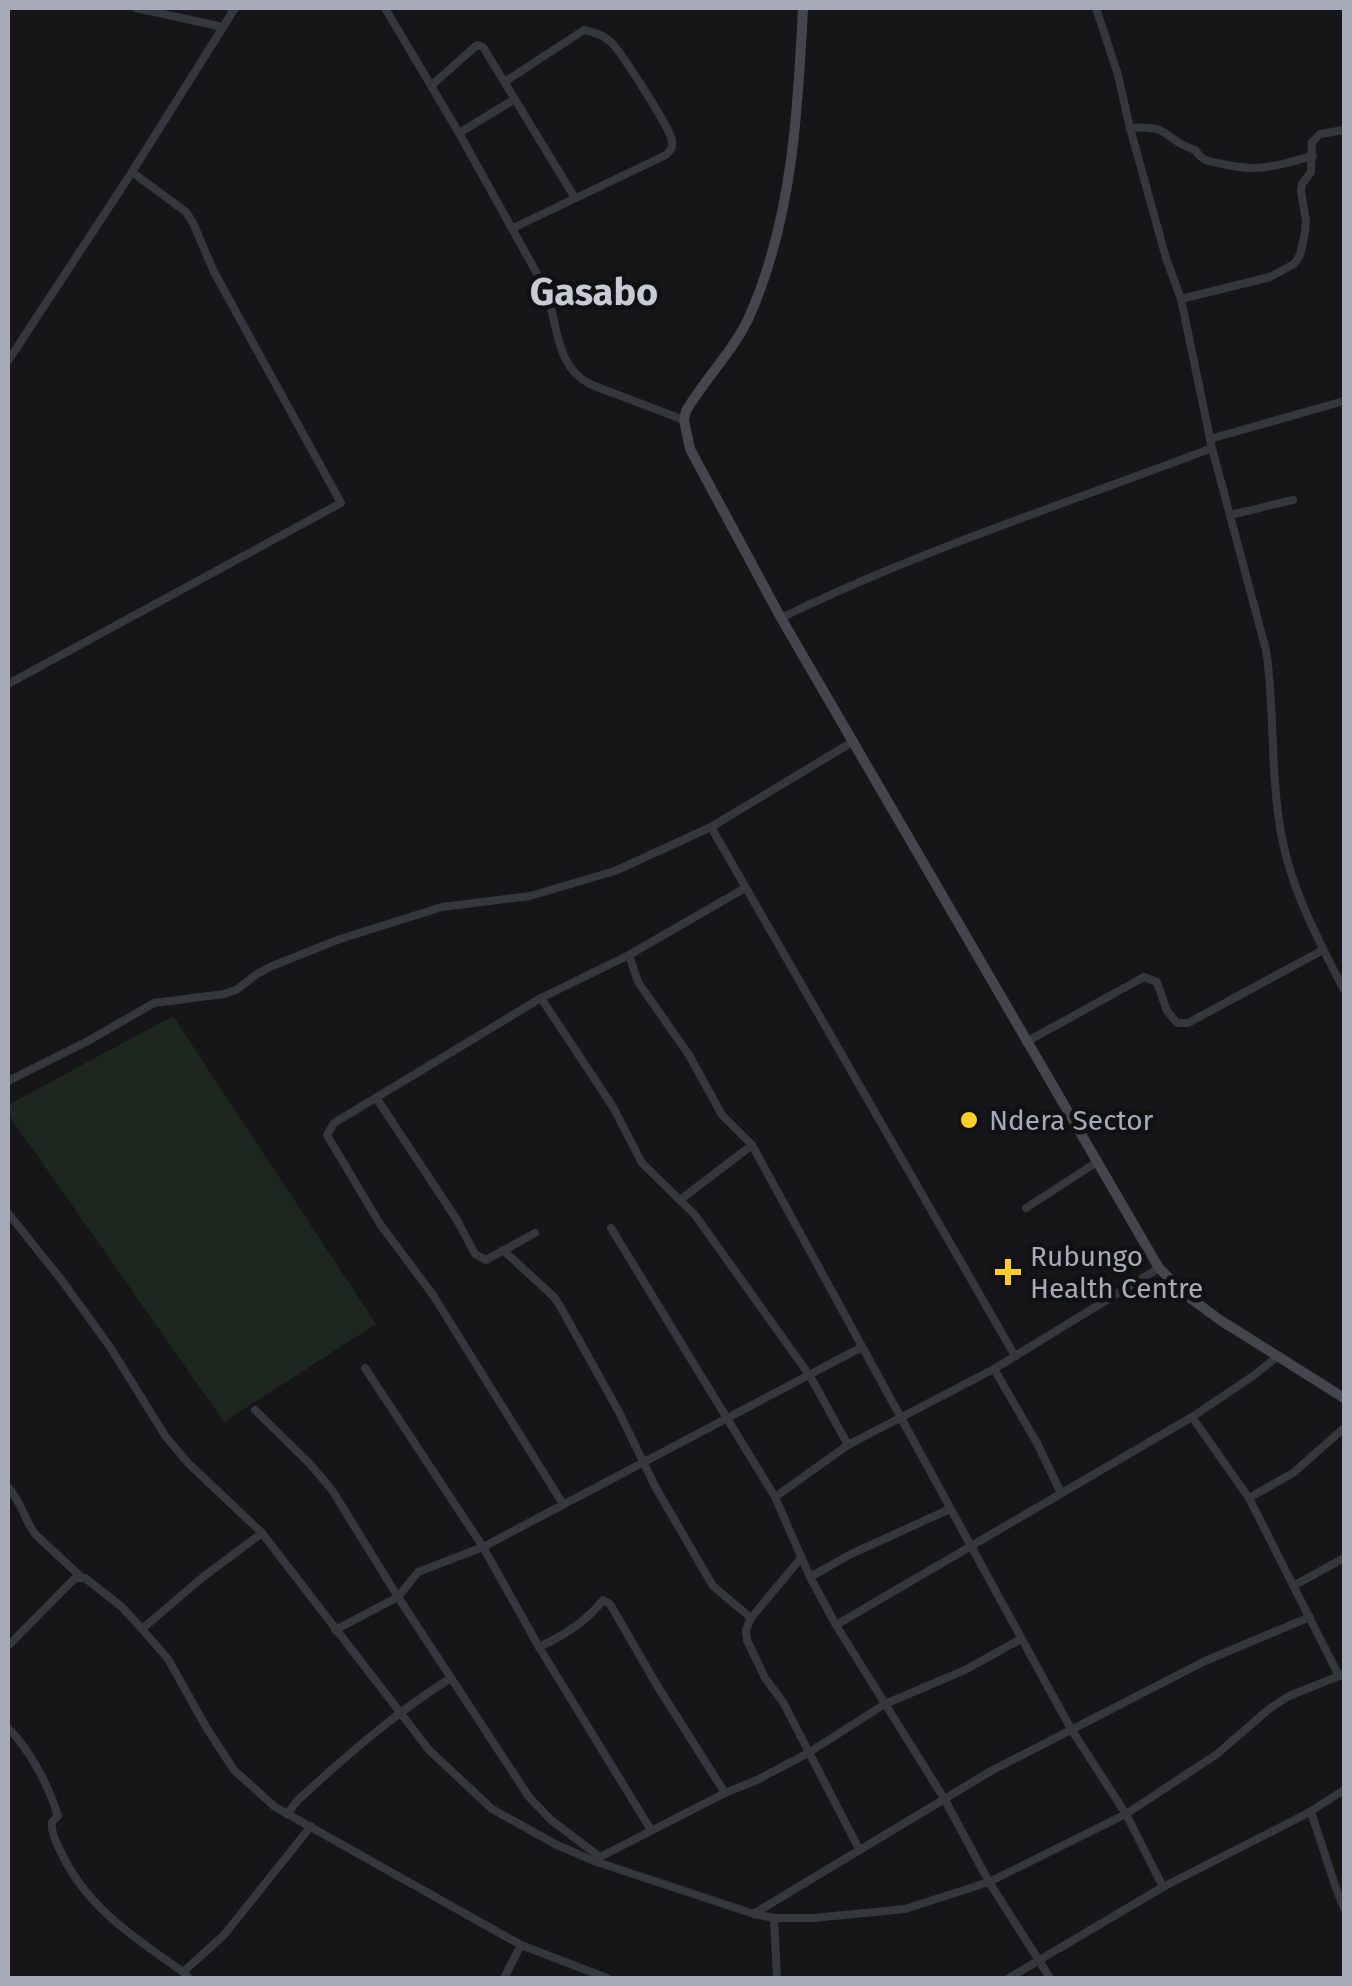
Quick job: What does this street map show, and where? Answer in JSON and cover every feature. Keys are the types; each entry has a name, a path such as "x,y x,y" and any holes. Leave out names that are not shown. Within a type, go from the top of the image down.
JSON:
{"main road":[{"path":"803,8 788,189 781,223 750,316 695,396 684,420 690,450 782,618 1158,1268 1220,1320 1344,1398"}],"street":[{"path":"136,8 223,27"},
{"path":"8,361 235,8"},
{"path":"385,8 546,288 565,360 572,372 580,380 684,420"},
{"path":"1096,8 1180,299 1211,443 1266,650 1272,762 1287,862 1344,990"},
{"path":"506,81 584,30 594,32 612,44 672,139 666,155 513,228"},
{"path":"432,85 480,45 506,81 575,198"},
{"path":"459,132 514,98"},
{"path":"1130,128 1161,129 1195,150 1200,158 1241,169 1260,170 1313,156"},
{"path":"1180,299 1270,277 1294,264 1305,233 1301,191 1311,172 1312,142 1320,134 1344,130"},
{"path":"8,684 341,503 214,272 186,212 132,172"},
{"path":"782,618 861,580 1211,443 1344,401"},
{"path":"1230,516 1293,500"},
{"path":"8,1081 154,1002 236,990 272,966 340,938 442,906 510,900 615,871 710,828 854,740"},
{"path":"710,828 1015,1356"},
{"path":"564,1504 433,1296 380,1224 327,1135 334,1124 541,998 629,955 745,888"},
{"path":"1026,1042 1144,978 1157,982 1167,1011 1177,1023 1188,1023 1324,950"},
{"path":"629,955 638,982 689,1055 722,1115 752,1145 1021,1639 1071,1729 1126,1814 1163,1887"},
{"path":"541,998 613,1107 642,1163 695,1216 810,1376 848,1445"},
{"path":"377,1098 481,1259 486,1260 536,1233"},
{"path":"680,1200 752,1145"},
{"path":"1026,1208 1097,1162"},
{"path":"8,1213 110,1347 188,1464 262,1533 429,1750 492,1809 557,1845 774,1918 814,1918 905,1908 989,1882 1126,1814 1217,1754 1279,1702 1342,1675 1249,1498 1192,1417"},
{"path":"611,1228 775,1498 836,1626 1050,1978"},
{"path":"503,1250 560,1306 656,1488 713,1586 751,1618"},
{"path":"775,1498 848,1445 994,1369 1158,1268"},
{"path":"335,1630 398,1597 418,1572 483,1547 862,1347"},
{"path":"836,1626 1192,1417 1278,1356"},
{"path":"364,1368 483,1547 651,1830"},
{"path":"994,1369 1037,1443 1060,1493"},
{"path":"255,1410 332,1490 529,1796 597,1859"},
{"path":"1249,1498 1292,1473 1344,1428"},
{"path":"8,1487 35,1534 80,1576 122,1607 168,1659 234,1770 262,1797 520,1946 608,1978"},
{"path":"810,1577 950,1509"},
{"path":"142,1629 202,1577 262,1533"},
{"path":"801,1558 751,1618 746,1640 765,1678 783,1702 859,1849"},
{"path":"1295,1585 1344,1558"},
{"path":"8,1646 80,1576"},
{"path":"539,1647 584,1620 603,1600 610,1604 725,1793"},
{"path":"754,1914 992,1771 1205,1660 1310,1617"},
{"path":"597,1859 758,1780 885,1704 965,1670 1021,1639"},
{"path":"287,1814 324,1776 399,1712 452,1678"},
{"path":"8,1728 53,1799 58,1816 51,1828 82,1889 118,1924 186,1975 224,1935 311,1826"},
{"path":"1009,1978 1163,1887 1311,1812 1344,1790"},
{"path":"1311,1812 1344,1908"},
{"path":"774,1918 777,1978"},
{"path":"504,1978 520,1946"}],"shaded area":[{"path":"173,1016 376,1324 224,1422 8,1114 8,1105"}],"place":[{"name":"Ndera Sector","path":"969,1120"},
{"name":"Rubungo Health Centre","path":"1008,1272"}],"district":[{"name":"Gasabo","path":"594,292"}]}
